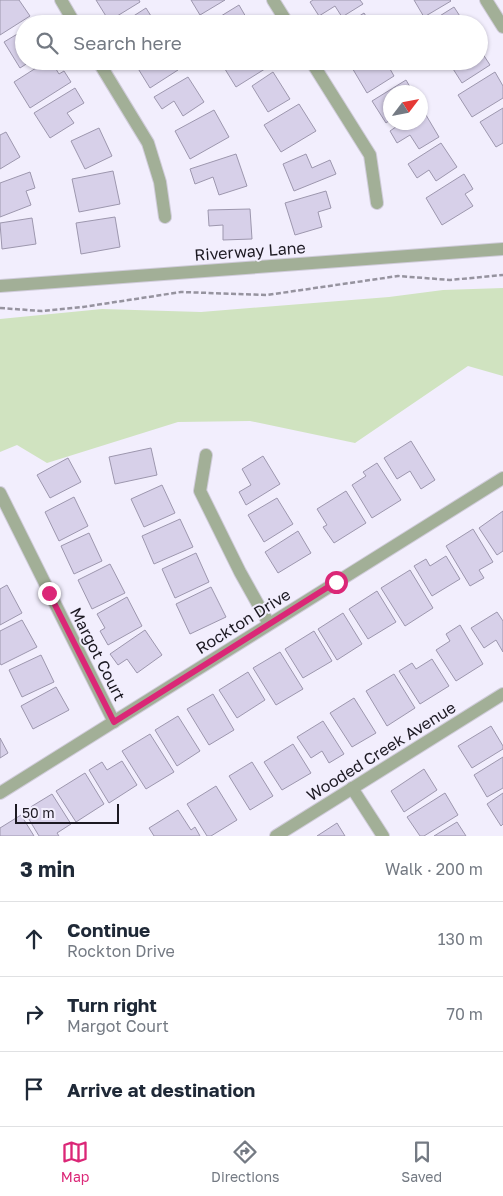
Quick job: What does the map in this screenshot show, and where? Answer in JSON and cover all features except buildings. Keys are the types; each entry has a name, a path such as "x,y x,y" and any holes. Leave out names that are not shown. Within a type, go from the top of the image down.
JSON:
{"street":[{"path":"61,0 70,15"},
{"path":"273,0 282,15"},
{"path":"486,0 503,27"},
{"path":"103,70 148,143 160,182 165,217"},
{"path":"317,70 370,156 377,203"},
{"name":"Riverway Lane","path":"0,286 503,249"},
{"path":"206,455 200,491 240,572 269,624"},
{"name":"Rockton Drive","path":"0,793 503,478"},
{"name":"Margot Court","path":"0,493 114,722"},
{"name":"Wooded Creek Avenue","path":"276,836 503,694"},
{"path":"352,788 383,836"}],"path":[{"path":"0,308 42,311 181,292 267,295 398,276 450,280 503,274"}],"green space":[{"path":"503,288 503,376 468,366 355,443 250,421 178,422 47,463 17,445 0,452 0,319 102,309 201,312 389,297 443,290"}],"route":[{"path":"49,593 114,722 336,582"}]}
